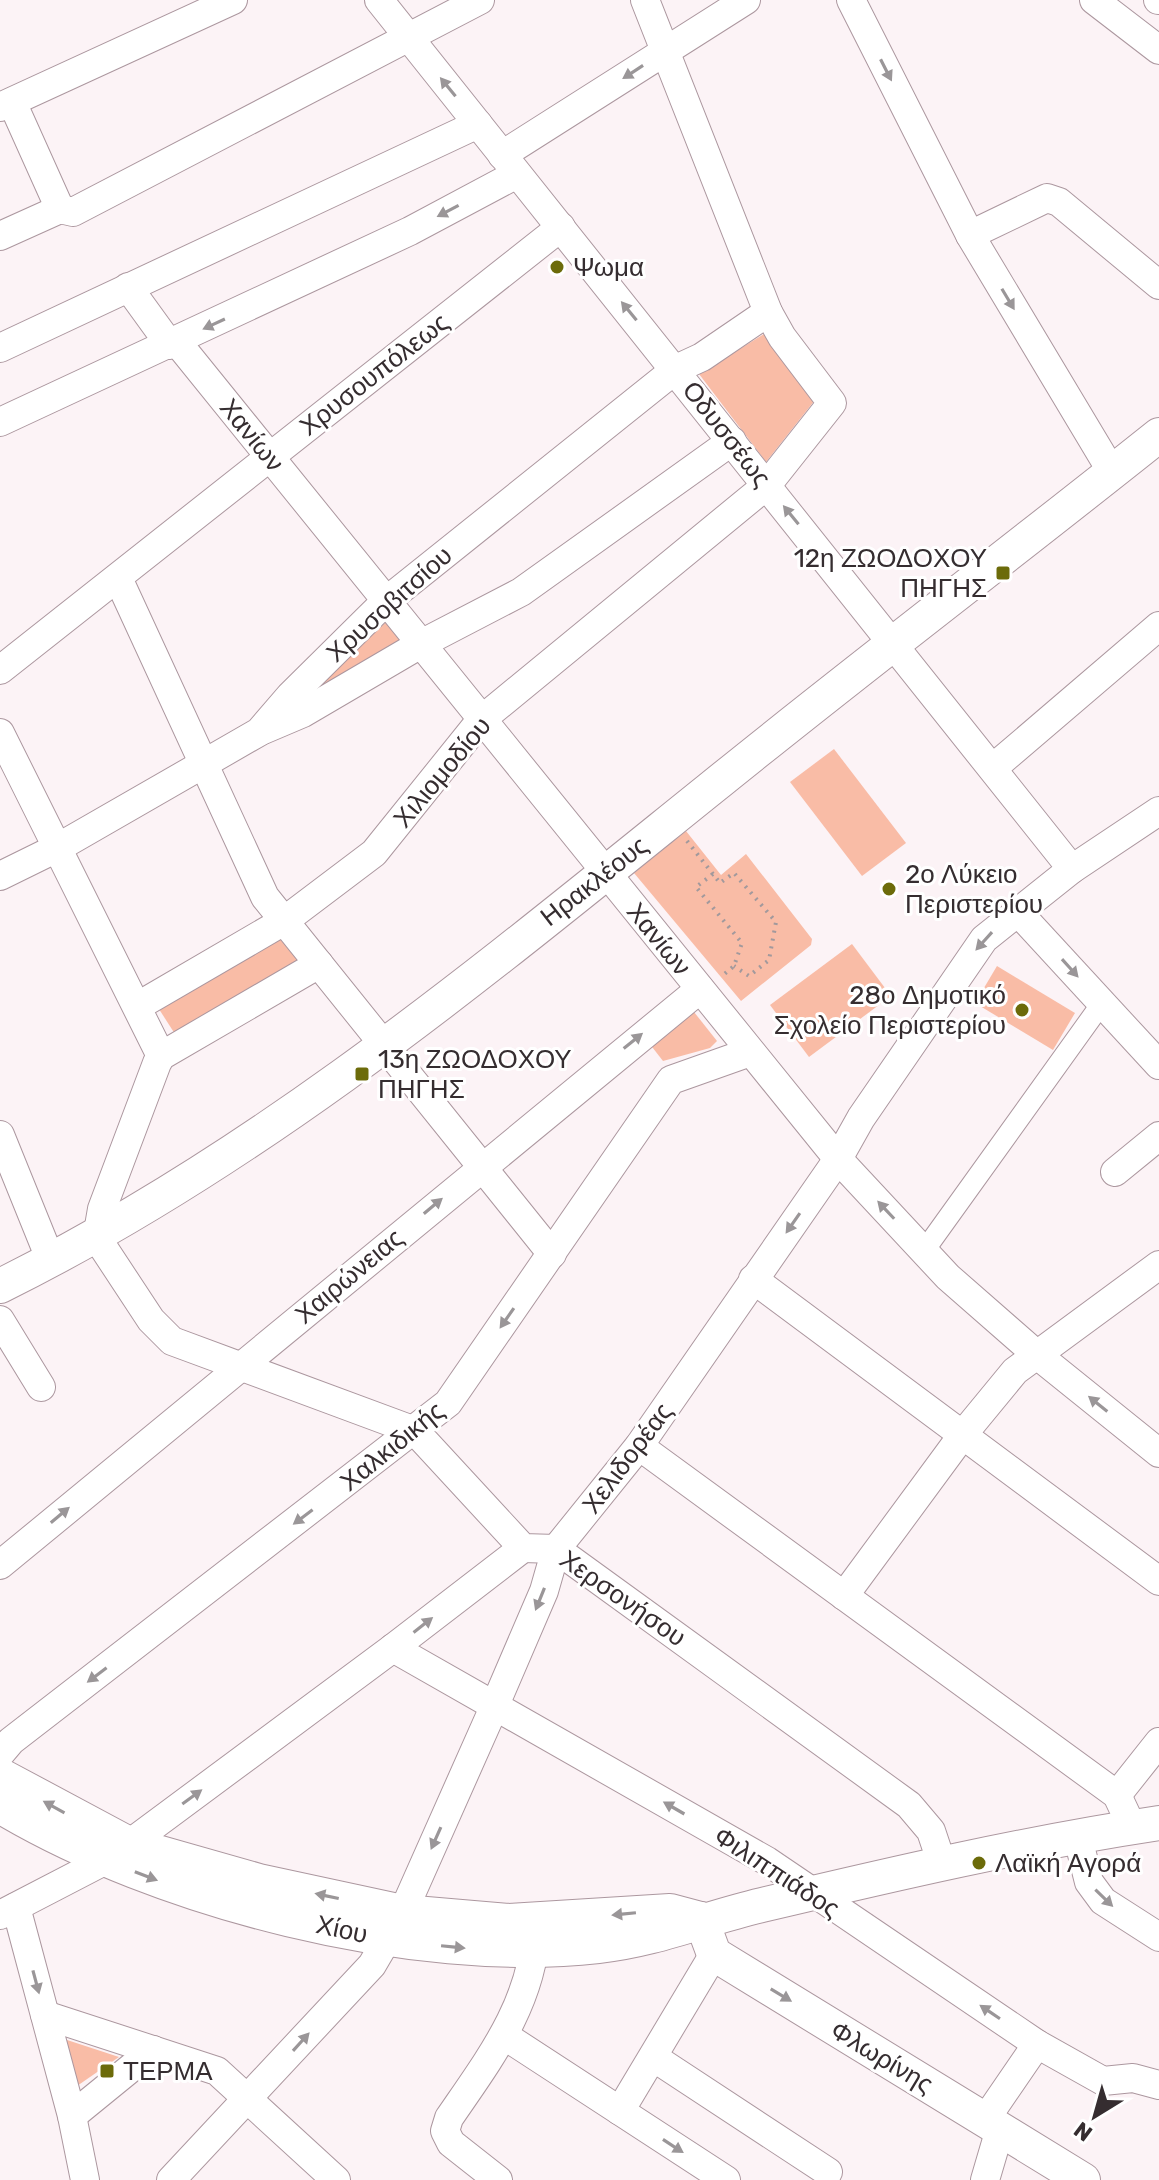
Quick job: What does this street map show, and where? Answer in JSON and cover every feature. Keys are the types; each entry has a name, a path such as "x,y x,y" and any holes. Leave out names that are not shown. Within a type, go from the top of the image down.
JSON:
{"street":[{"path":"60,209 6,105 233,0"},
{"name":"Οδυσσέως","path":"379,0 1072,869"},
{"path":"0,236 60,209 73,212 480,0"},
{"path":"645,0 668,50 768,312"},
{"path":"0,422 410,231 509,165 668,50 746,0"},
{"path":"851,0 970,235 1112,472"},
{"path":"1094,0 1159,50"},
{"path":"0,348 478,124"},
{"path":"970,235 1047,198 1059,202 1159,285"},
{"name":"Χρυσουπόλεως","path":"0,670 561,227"},
{"name":"Χανίων","path":"128,287 269,456 838,1159 924,1251 1036,1354 1159,1453"},
{"name":"Χρυσοβιτσίου","path":"0,876 59,847 259,732 290,696 385,602 676,369 702,357 768,312"},
{"name":"Χιλιομοδίου","path":"138,1006 284,921 374,853 481,720 767,485 832,403 782,337 768,312"},
{"name":"Ηρακλέους","path":"0,1286 97,1238 289,1115 386,1045 893,641 1159,435"},
{"path":"259,732 303,713 419,645 521,592 732,441"},
{"path":"118,578 265,897 552,1254"},
{"path":"993,768 1159,626"},
{"path":"0,733 161,1056"},
{"name":"Χελιδορέας","path":"171,2180 372,1965 396,1925 495,1705 544,1591 556,1549 639,1446 838,1159 861,1118 984,939 1072,869 1159,811"},
{"path":"1017,911 1159,1065"},
{"path":"97,1238 102,1209 161,1056 319,964"},
{"name":"Χαιρώνειας","path":"0,1565 482,1165 701,990"},
{"path":"924,1251 1102,1003"},
{"name":"Χαλκιδικής","path":"0,1754 24,1731 448,1403 671,1080 750,1052"},
{"path":"0,1135 51,1261"},
{"path":"1115,1172 1159,1136"},
{"name":"Χερσονήσου","path":"97,1238 151,1320 172,1341 415,1431 523,1548 556,1549 909,1805 931,1831 942,1864"},
{"path":"844,1596 964,1433 1015,1371 1159,1265"},
{"path":"753,1279 1159,1581"},
{"path":"0,1320 41,1387"},
{"path":"639,1446 1117,1795 1145,1825"},
{"path":"85,2180 72,2116 45,2015 8,1911 117,1852 523,1548"},
{"name":"Φιλιππιάδος","path":"393,1648 767,1861 1037,2044 1103,2081 1133,2078 1159,2085"},
{"path":"1117,1795 1159,1742"},
{"name":"Χίου","path":"0,1775 117,1852"},
{"name":"Χίου","path":"0,1806 117,1852 259,1881 396,1925 476,1920 536,1935 670,1911 701,1919 942,1864 1145,1825"},
{"path":"1078,1838 1089,1882 1103,1901 1159,1937"},
{"path":"620,2111 714,1954 701,1919"},
{"path":"498,2180 451,2143 445,2131 449,2118 505,2036 523,1997 536,1935"},
{"name":"Φλωρίνης","path":"714,1954 1083,2180"},
{"path":"45,2015 217,2071 336,2180"},
{"path":"505,2036 726,2180"},
{"path":"985,2180 992,2125 1037,2044"},
{"path":"72,2116 153,2050"},
{"path":"653,2057 828,2172"}],"path":[{"path":"671,820 720,883 734,873 776,922 769,960 749,976 734,966"},
{"path":"701,990 734,966 742,943 696,887 713,874"}],"shaded area":[{"path":"764,334 815,400 766,462 699,374"},
{"path":"387,621 402,641 295,706"},
{"path":"834,749 906,843 862,876 790,782"},
{"path":"686,831 721,875 746,854 812,939 811,945 741,1001 634,873"},
{"path":"281,932 298,961 175,1034 157,1006"},
{"path":"852,944 891,996 809,1057 770,1005"},
{"path":"997,966 1075,1013 1053,1050 975,1003"},
{"path":"694,1012 717,1041 710,1048 663,1061 649,1043"},
{"path":"64,2039 119,2057 77,2086"}],"place":[{"name":"Ψωμα","path":"557,267"},
{"name":"12η ΖΩΟΔΟΧΟΥ ΠΗΓΗΣ","path":"1003,573"},
{"name":"2ο Λύκειο Περιστερίου","path":"889,889"},
{"name":"28ο Δημοτικό Σχολείο Περιστερίου","path":"1022,1010"},
{"name":"13η ΖΩΟΔΟΧΟΥ ΠΗΓΗΣ","path":"362,1074"},
{"name":"Λαϊκή Αγορά","path":"979,1863"},
{"name":"ΤΕΡΜΑ","path":"107,2071"}]}
